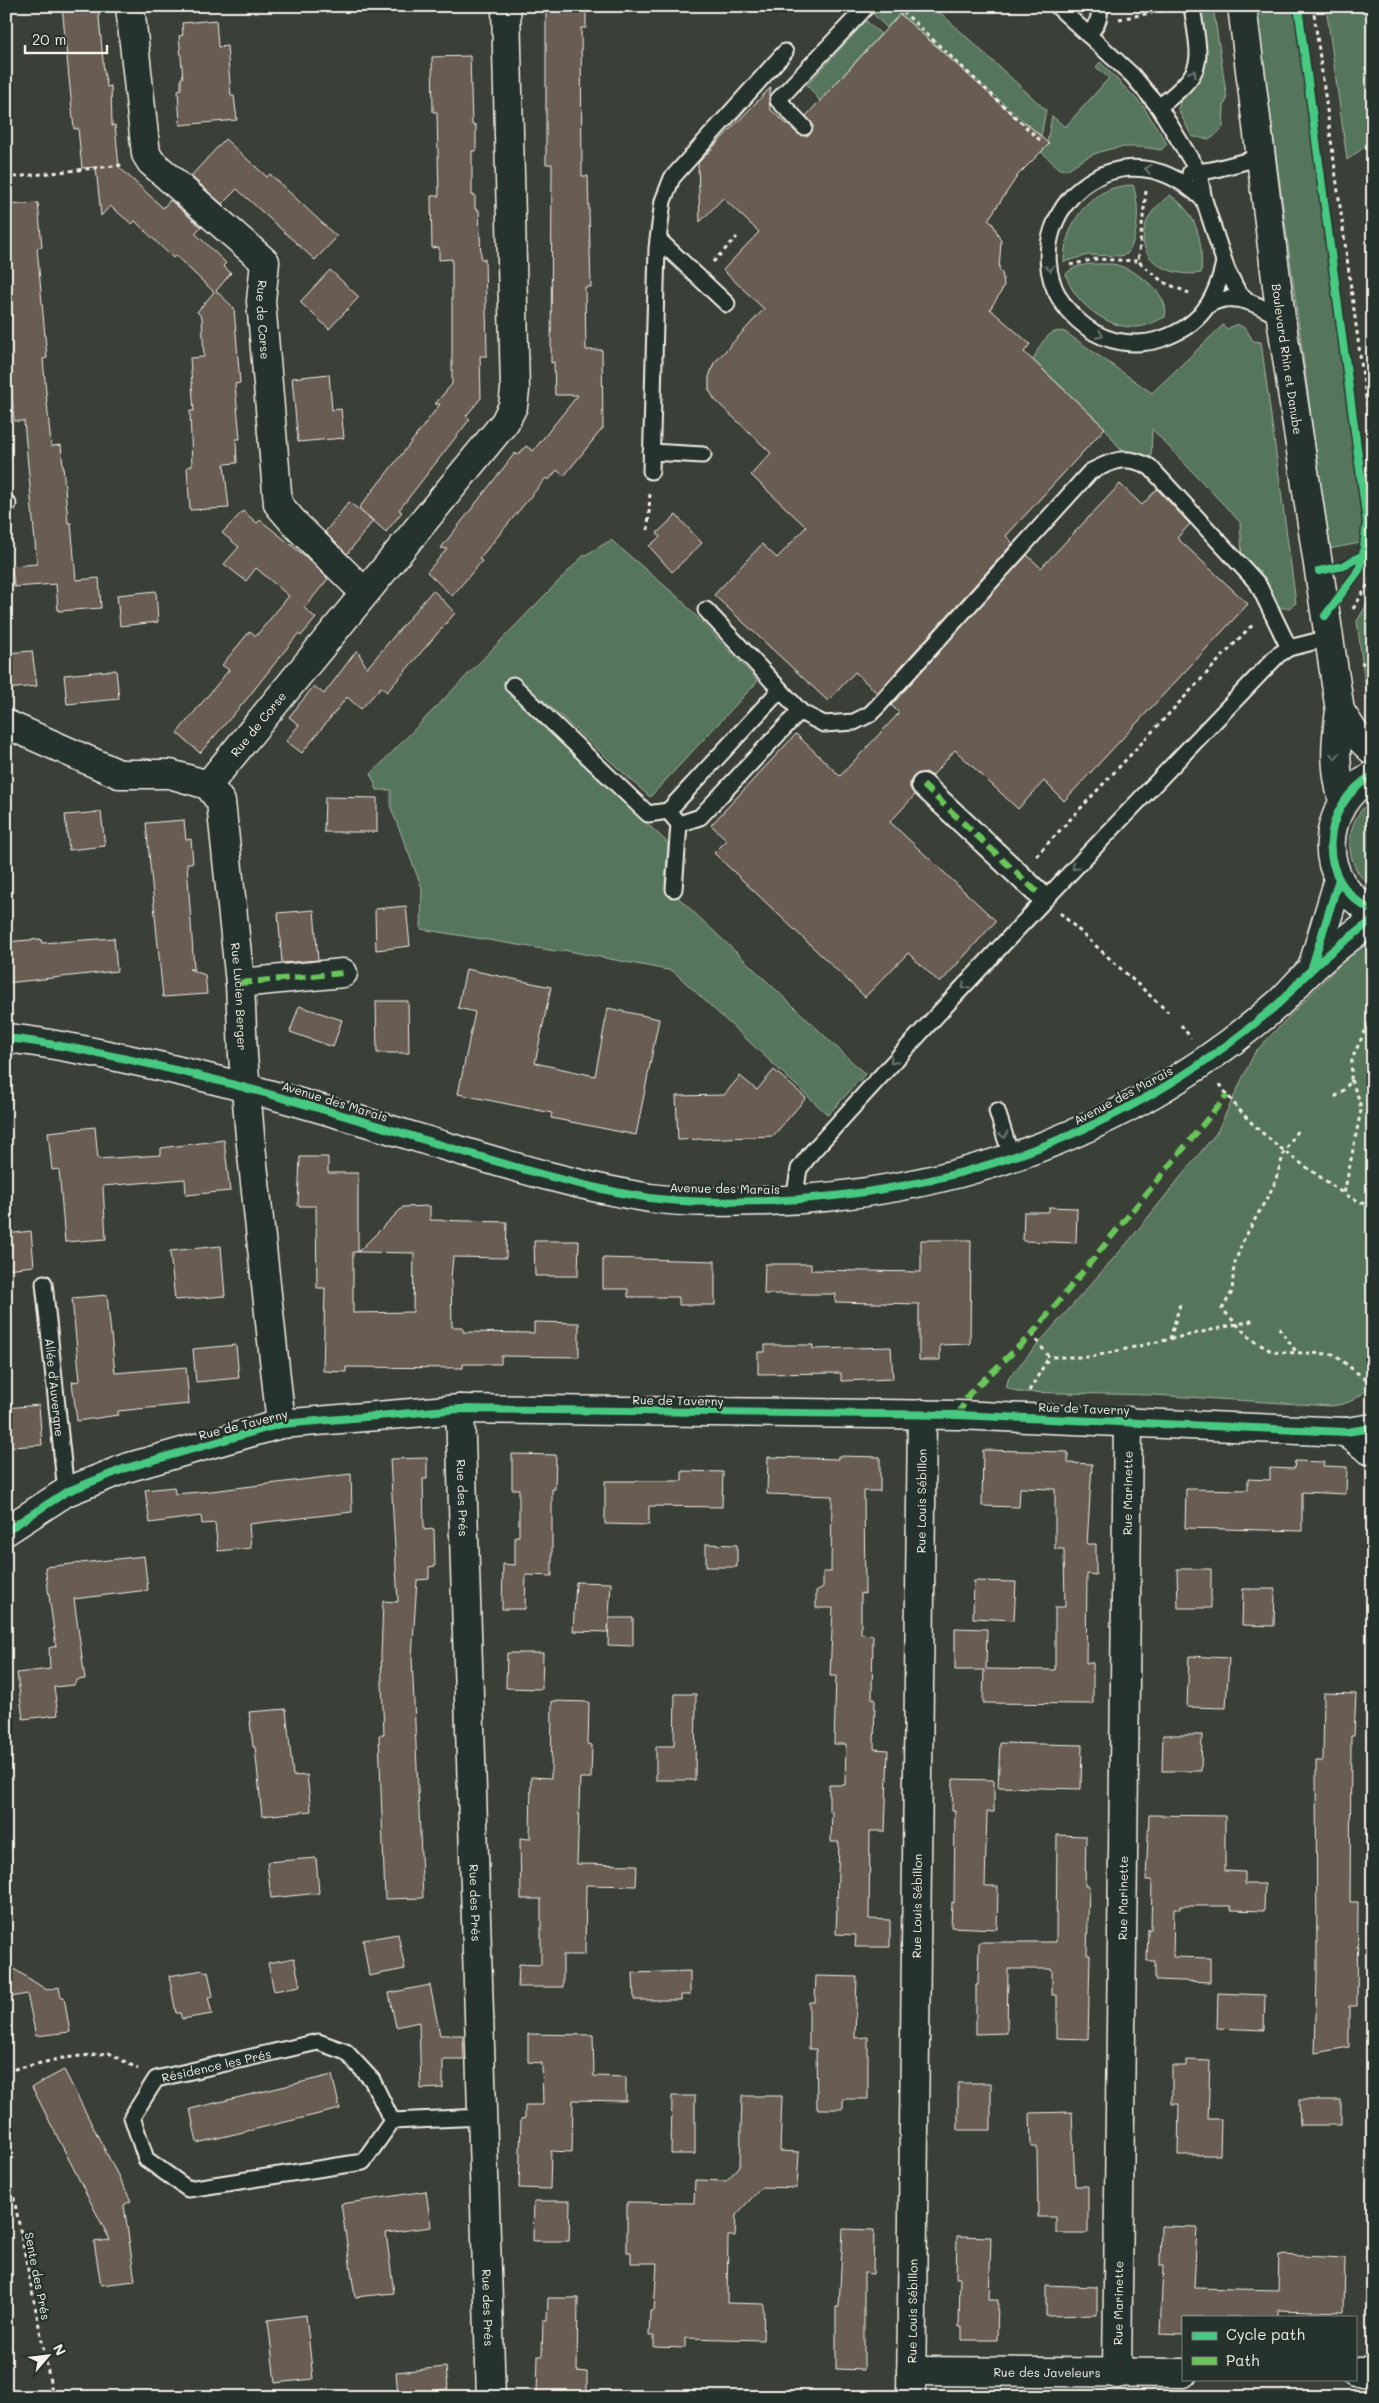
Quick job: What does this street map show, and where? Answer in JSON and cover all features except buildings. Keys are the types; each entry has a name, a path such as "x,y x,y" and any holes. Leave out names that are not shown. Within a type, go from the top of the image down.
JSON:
{"street":[{"path":"130,6 146,154 151,162"},
{"name":"Rue de Corse","path":"208,785 504,422 512,406 515,390 506,6"},
{"name":"Boulevard Rhin et Danube","path":"1242,6 1281,318 1340,711 1334,748 1337,780 1343,801"},
{"name":"Rue de Corse","path":"151,162 265,262 261,301 278,504 296,525 364,592"},
{"name":"Boulevard Rhin et Danube","path":"1340,711 1355,734 1373,751"},
{"path":"6,724 119,774 170,774 208,785"},
{"path":"1373,775 1355,786 1343,801 1333,819 1330,839 1332,860 1338,879 1349,894 1363,906 1373,911"},
{"name":"Rue Lucien Berger","path":"208,785 221,802 240,984 246,1087 281,1424"},
{"path":"924,785 1037,892"},
{"name":"Avenue des Marais","path":"1312,969 1338,879"},
{"name":"Avenue des Marais","path":"6,1038 86,1050 246,1087 539,1174 649,1198 690,1202 794,1200 876,1192 935,1180 1012,1159 1088,1128 1187,1074 1252,1026 1343,941 1373,920"},
{"path":"240,984 343,973"},
{"name":"Rue de Taverny","path":"6,1531 66,1492 126,1468 281,1424 460,1409 922,1414 1128,1421 1346,1432 1373,1428"},
{"name":"Rue des Prés","path":"460,1409 491,2397"},
{"name":"Rue Louis Sébillon","path":"911,2384 922,1414"},
{"name":"Rue Marinette","path":"1117,2374 1128,1421"},
{"path":"1346,1432 1369,1450 1373,1450"},
{"path":"1356,2372 1373,2372"},
{"name":"Rue des Javeleurs","path":"911,2384 1117,2374 1182,2373"}],"lane":[{"path":"804,127 778,100 867,6"},
{"path":"1056,6 1132,76 1159,107 1199,173 1204,200 1224,262 1238,292 1249,302"},
{"path":"1088,36 1097,25 1100,14 1099,6"},
{"path":"1159,107 1180,90 1196,72 1199,59 1186,7"},
{"path":"651,471 658,239 663,202 672,178 785,52"},
{"path":"1169,174 1199,173 1262,157"},
{"path":"1204,200 1189,185 1169,174 1149,168 1116,170 1101,175 1074,193 1064,206 1051,235 1048,251 1054,287 1063,304 1084,325 1110,339 1129,343 1149,342 1176,334 1191,325 1208,305 1220,283 1224,262"},
{"path":"658,239 727,304"},
{"path":"1208,305 1222,299 1235,298 1249,302 1281,318"},
{"path":"651,452 703,455"},
{"path":"706,610 800,711 824,724 854,722 870,714 1090,472 1123,459 1134,459 1150,467 1258,584 1289,648"},
{"path":"794,1200 799,1169 811,1153 926,1025 1278,654 1289,648 1329,638"},
{"path":"513,685 648,814 668,811 780,690"},
{"path":"678,824 700,817 800,711"},
{"path":"668,811 678,824 674,889"},
{"path":"997,1111 1012,1159"},
{"name":"Allée d'Auvergne","path":"44,1283 66,1492"},
{"name":"Résidence les Prés","path":"318,2042 346,2052 372,2080 392,2121 362,2162 188,2189 146,2159 132,2117 156,2079 318,2042"},
{"path":"392,2121 483,2117"}],"path":[{"path":"897,6 1043,143"},
{"path":"1313,6 1373,451"},
{"path":"1112,17 1118,19 1186,7"},
{"path":"6,178 151,162"},
{"path":"1138,261 1149,168"},
{"path":"698,277 737,237"},
{"path":"1065,267 1096,259 1138,261 1163,282 1193,294"},
{"path":"648,530 651,471"},
{"path":"1019,875 1249,628 1273,614"},
{"path":"1356,664 1373,664"},
{"path":"1058,911 1168,1012"},
{"path":"1344,1194 1361,1110 1359,1099 1351,1080 1352,1059 1373,1013"},
{"path":"1335,1097 1346,1088 1351,1080"},
{"path":"1227,1095 1247,1120 1284,1153 1344,1194 1373,1208"},
{"path":"1297,1130 1284,1153 1274,1185 1251,1225 1234,1265 1232,1292 1222,1308 1252,1340 1273,1352 1333,1354 1373,1385"},
{"path":"1170,1339 1181,1301"},
{"path":"1049,1357 1090,1356 1256,1320"},
{"path":"1279,1328 1297,1353"},
{"path":"1032,1334 1049,1357"},
{"path":"1026,1396 1049,1357"},
{"path":"6,2071 63,2058 109,2053 156,2079"}],"green space":[{"path":"879,6 933,6 1046,110 1041,136 900,14 887,28 873,14"},
{"path":"1196,6 1213,6 1227,99 1224,106 1223,127 1211,139 1192,137 1178,109 1185,94 1199,78 1204,67 1204,50"},
{"path":"1256,6 1293,6 1365,542 1329,549"},
{"path":"1326,6 1373,6 1373,141 1347,160"},
{"path":"866,21 881,34 820,101 807,85"},
{"path":"1100,62 1143,106 1167,144 1161,150 1135,147 1112,149 1090,156 1067,170 1060,169 1040,151 1049,144 1047,142 1052,116 1065,127 1109,78 1096,67"},
{"path":"1133,185 1137,202 1137,221 1134,239 1127,254 1120,256 1088,255 1064,262 1069,234 1083,209 1104,192 1118,187"},
{"path":"1170,195 1187,211 1197,229 1201,250 1201,273 1189,274 1166,269 1156,263 1144,246 1143,234 1151,213"},
{"path":"1113,264 1140,276 1149,283 1162,299 1165,317 1143,326 1125,326 1103,318 1083,303 1075,294 1066,274 1075,267"},
{"path":"1237,324 1246,329 1253,341 1261,342 1296,603 1289,608 1280,608 1271,589 1242,555 1240,522 1152,429 1151,463 1135,453 1120,449 1105,428 1033,360 1041,344 1049,335 1059,331 1065,332 1152,393 1223,325 1227,329"},
{"path":"611,540 679,598 758,681 650,797 542,699 559,742 668,843 665,885 865,1074 828,1115 673,971 563,950 561,952 421,929 422,888 391,808 391,790 377,790 371,774 582,557"},
{"path":"1373,594 1373,698 1365,685 1357,621"},
{"path":"1373,799 1373,888 1363,879 1356,868 1351,856 1350,844 1351,831 1356,819 1363,808"},
{"path":"1373,936 1373,1383 1364,1393 1354,1399 1344,1404 1331,1406 1153,1395 1017,1392 1006,1387 1009,1377 1128,1242 1217,1132 1255,1052 1350,954"}],"marked path":[{"path":"923,785 1037,892"},
{"path":"240,983 343,973"},
{"path":"958,1415 969,1394 1032,1334 1227,1095"}],"cycle path":[{"path":"1298,6 1367,522 1363,555"},
{"path":"1319,571 1343,566 1363,555 1359,570 1325,616"},
{"path":"1373,775 1355,789 1342,805 1334,824 1331,844 1333,863 1341,882 1354,898 1373,911"},
{"path":"1312,967 1339,879"},
{"path":"6,1038 79,1049 199,1076 314,1107 538,1173 622,1193 665,1200 723,1202 817,1198 866,1192 963,1172 1011,1158 1103,1120 1165,1087 1232,1041 1279,1003 1325,957 1373,920"},
{"path":"6,1531 66,1492 126,1468 281,1424 460,1409 958,1415 1346,1432 1373,1428"}]}
